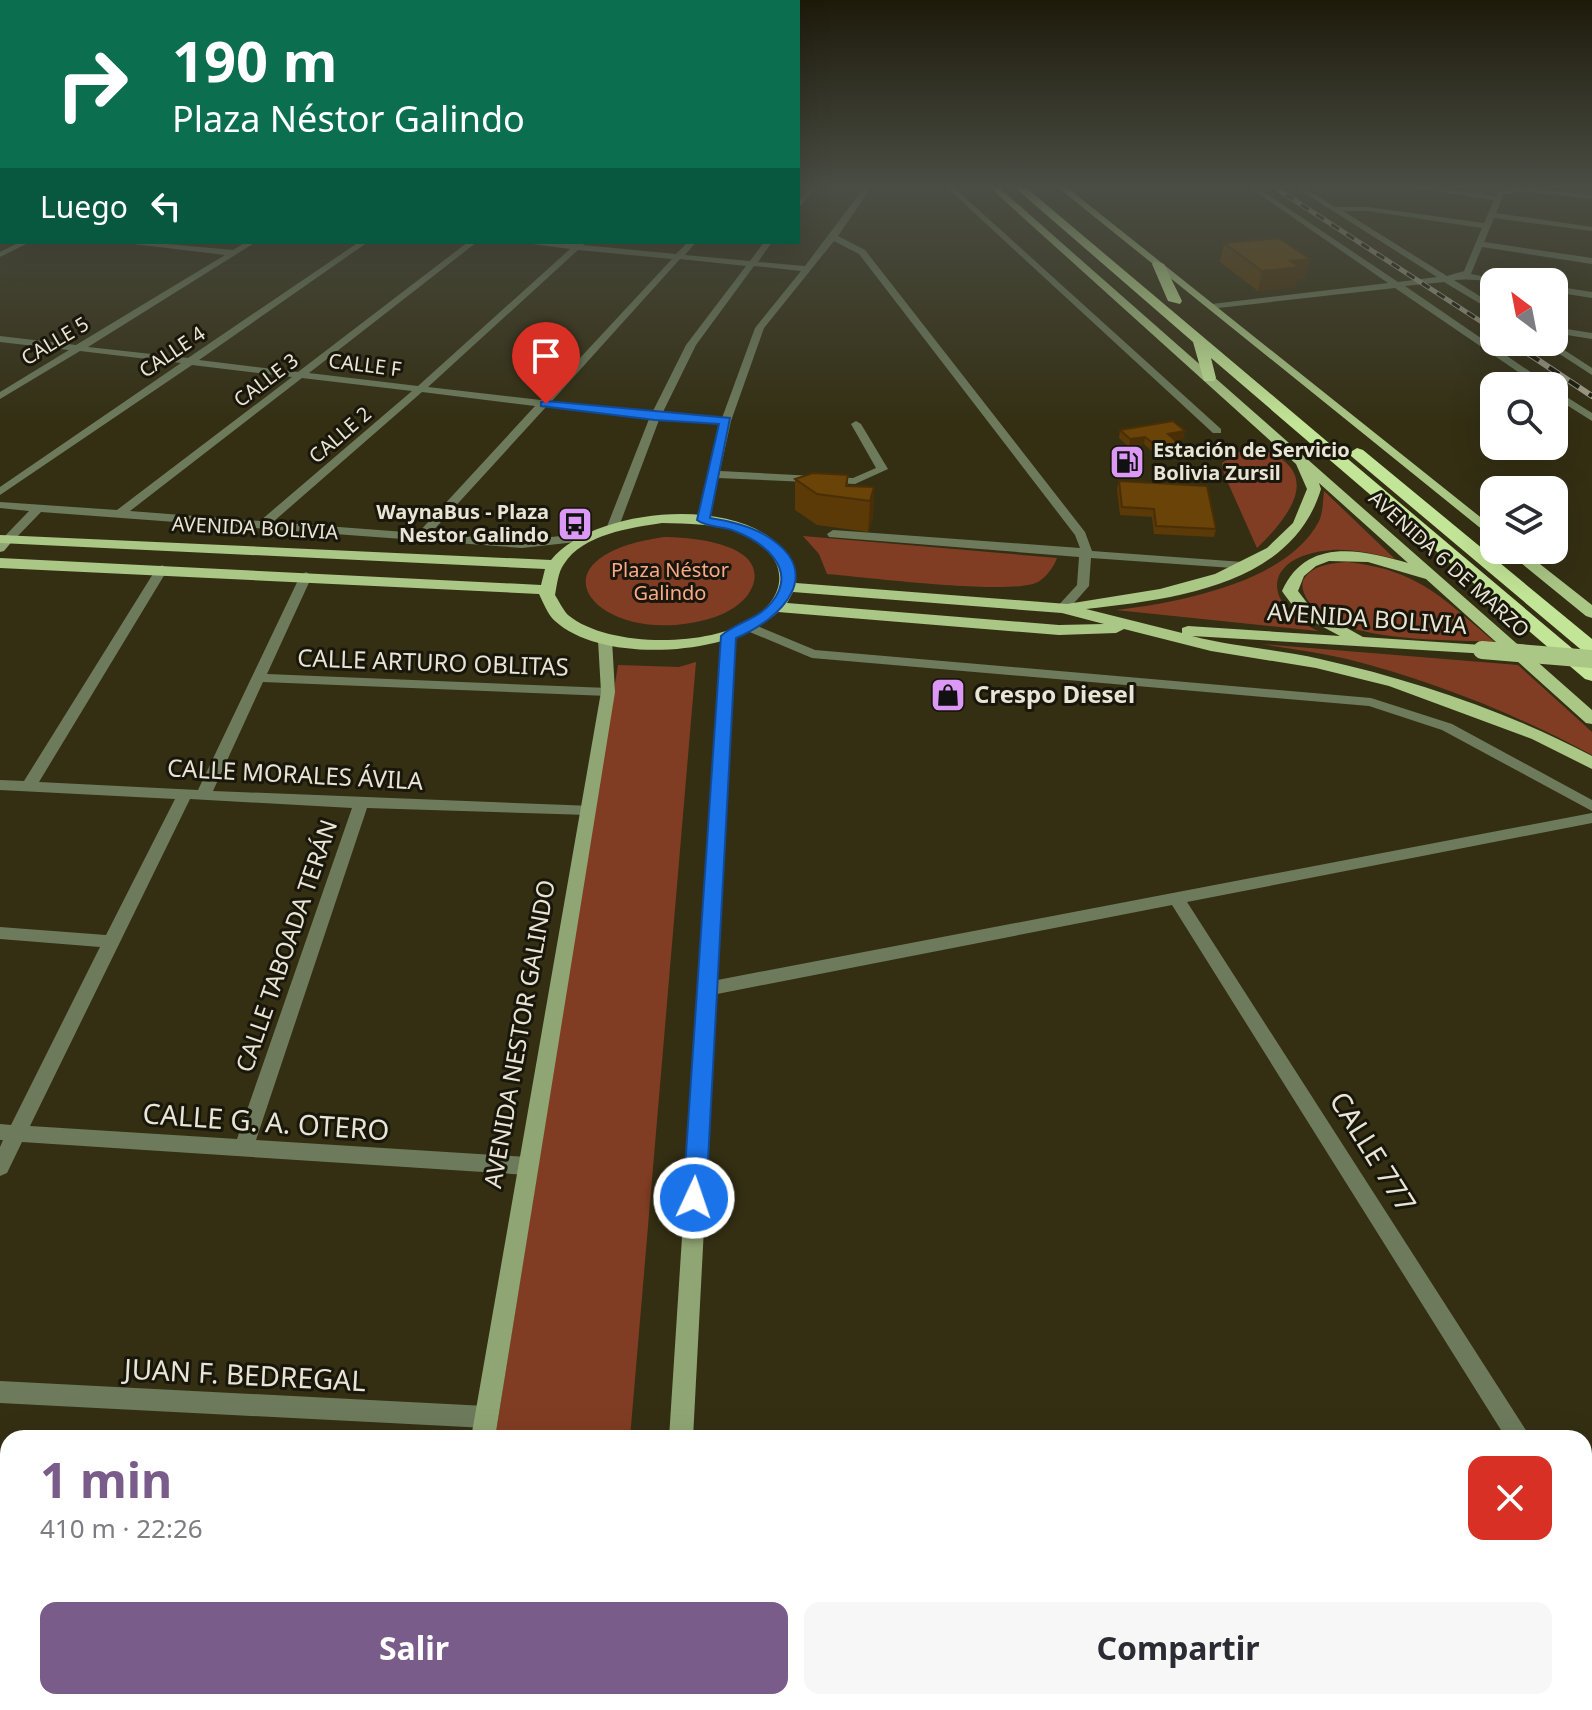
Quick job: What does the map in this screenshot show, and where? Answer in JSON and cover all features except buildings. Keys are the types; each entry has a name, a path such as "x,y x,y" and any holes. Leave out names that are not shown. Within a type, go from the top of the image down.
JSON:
{"highway":[{"name":"AVENIDA 6 DE MARZO","path":"1111,265 1592,675"},
{"name":"AVENIDA 6 DE MARZO","path":"1131,265 1592,649"},
{"path":"1158,265 1175,301"},
{"path":"1200,341 1209,378"}],"main road":[{"name":"AVENIDA 6 DE MARZO","path":"1081,265 1592,719"},
{"name":"AVENIDA 6 DE MARZO","path":"1159,265 1480,524"},
{"path":"1062,608 1132,599 1186,587 1243,566 1272,551 1293,533 1306,514 1314,489 1296,454"},
{"path":"662,519 703,520 734,526 759,537 778,552 788,569 788,587 777,607 750,627 728,636 678,646 650,647 605,640 581,631 563,619 552,605 547,590 555,565 572,548 590,537 612,529 662,519"},
{"name":"AVENIDA BOLIVIA","path":"3,542 555,565"},
{"path":"1369,644 1330,627 1305,611 1290,591 1293,576 1303,565 1350,555 1407,568 1439,581"},
{"name":"AVENIDA BOLIVIA","path":"0,563 547,590"},
{"path":"1531,564 1592,613"},
{"path":"1537,569 1592,597"},
{"name":"AVENIDA BOLIVIA","path":"788,587 1062,608 1139,628"},
{"name":"AVENIDA BOLIVIA","path":"777,607 1059,630 1139,628 1592,659"},
{"path":"1139,628 1211,646 1316,663 1395,682 1538,735 1592,763"}],"street":[{"name":"CALLE 5","path":"0,396 215,265"},
{"name":"CALLE 4","path":"0,492 331,265"},
{"name":"CALLE 3","path":"118,515 444,265"},
{"name":"CALLE 2","path":"263,524 420,389 556,265"},
{"path":"422,535 672,265"},
{"path":"612,529 655,417 691,345 749,265"},
{"path":"759,265 808,269"},
{"path":"703,520 726,421 760,328 811,265"},
{"path":"872,265 1081,535 1085,554 1083,586 1062,608"},
{"path":"1035,265 1217,431"},
{"path":"1368,265 1525,372"},
{"path":"1424,265 1480,300"},
{"path":"1464,275 1469,265"},
{"path":"1212,307 1448,280 1464,275 1480,278"},
{"path":"1568,291 1592,295"},
{"path":"1568,332 1592,336"},
{"name":"CALLE F","path":"0,339 655,417 726,421"},
{"path":"1567,356 1592,372"},
{"path":"1568,402 1592,418"},
{"path":"715,474 855,481 868,477 882,469 856,424"},
{"path":"0,505 522,544 590,537"},
{"path":"3,542 38,508"},
{"path":"833,534 1243,566"},
{"path":"28,787 162,569"},
{"path":"0,1167 8,1133 257,678 306,576"},
{"path":"750,627 812,654 1371,702 1447,727 1592,806"},
{"path":"681,1430 728,636"},
{"name":"AVENIDA NESTOR GALINDO","path":"484,1428 608,692 605,640"},
{"name":"CALLE ARTURO OBLITAS","path":"257,678 608,692"},
{"name":"CALLE MORALES ÁVILA","path":"0,785 361,803 588,810"},
{"name":"CALLE TABOADA TERÁN","path":"243,1149 361,803"},
{"path":"707,989 1592,818"},
{"name":"CALLE 777","path":"1176,898 1514,1430"},
{"path":"0,933 112,942"},
{"name":"CALLE G. A. OTERO","path":"8,1133 528,1166"},
{"name":"JUAN F. BEDREGAL","path":"0,1392 484,1428"}],"green space":[{"path":"1264,450 1282,460 1293,471 1297,483 1289,509 1257,548 1222,463 1238,452"},
{"path":"1324,491 1395,559 1356,551 1332,550 1310,554 1282,570 1277,582 1278,594 1285,607 1318,631 1116,610 1199,595 1229,586 1283,560 1304,542 1319,521"},
{"path":"803,536 1057,558 1041,580 1023,586 904,582 827,574 819,554"},
{"name":"Plaza Néstor Galindo","path":"664,537 707,541 738,551 749,560 754,571 753,585 746,597 718,616 672,625 637,623 610,613 592,598 586,581 594,563 620,548"},
{"path":"1347,562 1393,572 1428,588 1495,642 1421,639 1365,632 1321,614 1306,597 1303,581 1316,568"},
{"path":"1262,644 1518,665 1592,732 1592,755 1503,712 1410,677 1336,657"},
{"path":"696,662 631,1430 496,1430 618,665 679,667"}],"railway":[{"path":"1394,265 1480,321"},
{"path":"1532,356 1592,396"}],"place":[{"name":"Estación de Servicio Bolivia Zursil","path":"1127,462"},
{"name":"WaynaBus - Plaza Nestor Galindo","path":"575,524"},
{"name":"Crespo Diesel","path":"948,695"}],"route":[{"path":"546,404 655,417 726,421 703,520 734,526 759,537 778,552 788,569 788,587 777,607 750,627 728,636 694,1198"}]}
